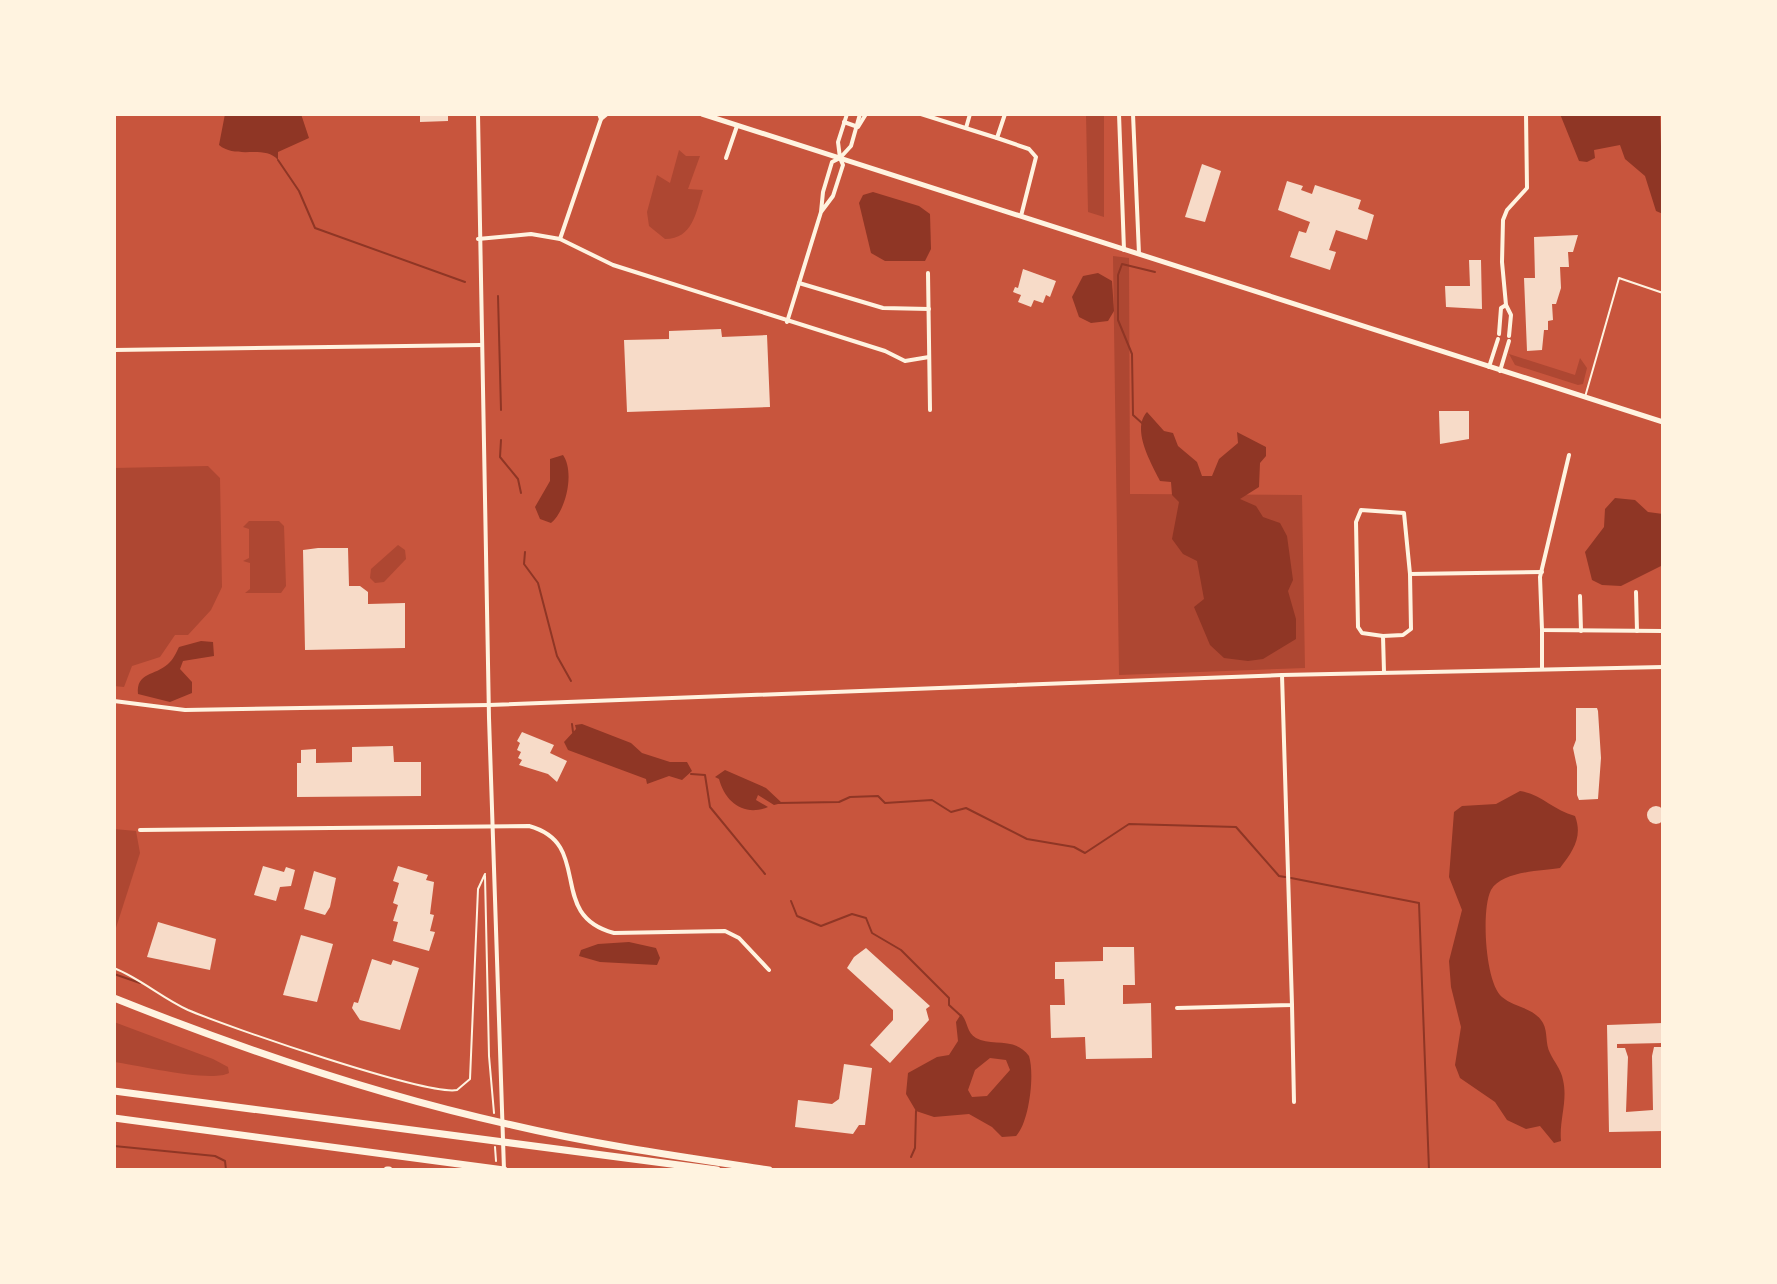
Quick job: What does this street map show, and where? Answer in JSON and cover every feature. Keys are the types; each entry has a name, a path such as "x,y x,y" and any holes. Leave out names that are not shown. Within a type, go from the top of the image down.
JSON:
{"highway":[{"path":"114,998 304,1068 469,1115 612,1146 769,1170"},
{"path":"114,1091 717,1170"},
{"path":"114,1118 504,1170"}],"main road":[{"path":"702,114 1663,422"}],"street":[{"path":"478,114 489,705 504,1170"},
{"path":"560,239 600,117 607,114"},
{"path":"787,322 821,212 840,177 843,165 838,142 847,114"},
{"path":"821,212 832,162 851,146 863,114"},
{"path":"921,114 1029,149 1036,157 1021,216"},
{"path":"966,128 970,114"},
{"path":"997,138 1005,114"},
{"path":"1119,114 1124,250"},
{"path":"1133,114 1139,254"},
{"path":"1500,371 1509,339 1511,315 1506,305 1503,220 1507,210 1527,188 1526,114"},
{"path":"844,122 858,127"},
{"path":"726,158 737,126"},
{"path":"478,239 517,234 560,239 613,265 885,351 905,361 929,357"},
{"path":"928,273 930,410"},
{"path":"799,283 883,308 929,309"},
{"path":"1489,367 1498,337 1501,308 1506,305"},
{"path":"114,350 481,345"},
{"path":"1542,668 1542,572 1569,455"},
{"path":"1361,510 1404,513 1408,519 1410,574 1411,629 1403,635 1362,633 1358,627 1356,522 1361,510"},
{"path":"1410,574 1542,572"},
{"path":"1636,592 1637,631"},
{"path":"1580,596 1581,631"},
{"path":"1542,630 1663,631"},
{"path":"1383,636 1384,672"},
{"path":"114,701 185,710 489,705 1282,675 1663,667"},
{"path":"1282,675 1294,1102"},
{"path":"140,830 529,826 558,842 566,856 575,907 596,928 614,933 725,931 739,938 769,970"},
{"path":"1177,1008 1292,1005"}],"lane":[{"path":"1584,398 1619,278 1663,293"}],"path":[{"path":"114,968 185,1008 224,1025 418,1084 457,1090 470,1079 478,889 485,874 489,1056 494,1125"},
{"path":"495,1140 496,1170"}],"shaded area":[{"path":"225,114 301,114 309,138 278,152 278,160 265,153 226,149 219,145"},
{"path":"1086,114 1104,114 1104,217 1088,212"},
{"path":"1560,114 1660,114 1663,214 1656,211 1645,176 1625,159 1620,145 1594,150 1595,158 1587,162 1579,161"},
{"path":"679,150 686,156 700,156 688,189 703,190 692,223 682,234 665,239 649,226 647,212 657,175 670,183"},
{"path":"873,192 919,206 930,214 931,249 925,261 885,261 871,253 859,203 863,195"},
{"path":"1113,256 1129,258 1130,494 1302,495 1305,668 1119,675"},
{"path":"1098,273 1112,281 1114,311 1108,321 1091,323 1079,317 1072,297 1083,276"},
{"path":"1509,354 1575,375 1580,358 1587,368 1583,384 1515,365"},
{"path":"1147,412 1164,431 1173,433 1178,446 1197,462 1202,476 1212,476 1219,459 1238,443 1237,432 1266,447 1266,456 1260,463 1259,487 1240,499 1256,506 1263,517 1280,523 1287,536 1293,580 1288,591 1296,619 1296,639 1263,659 1224,658 1210,645 1194,607 1204,599 1197,561 1183,554 1172,539 1179,502 1172,495 1171,482 1160,481 1144,446 1141,427"},
{"path":"563,455 568,471 567,491 561,510 551,523 540,519 535,507 550,481 550,459"},
{"path":"208,466 220,478 222,587 211,610 188,635 175,635 160,657 132,666 124,687 114,686 114,468"},
{"path":"1615,498 1635,500 1648,512 1663,514 1663,565 1621,586 1602,585 1592,580 1585,552 1604,527 1605,509"},
{"path":"249,521 279,521 284,526 286,586 281,593 245,593 250,589 250,563 243,561 249,558 249,529 243,527"},
{"path":"398,545 405,550 406,559 384,582 375,583 370,578 371,569"},
{"path":"201,641 213,642 214,656 183,661 180,669 192,682 192,693 170,702 138,694 143,678 168,664 179,647"},
{"path":"582,724 631,743 642,753 670,762 687,762 692,771 682,780 669,776 647,784 646,779 568,750 564,742 576,729 575,725"},
{"path":"725,770 766,788 782,803 774,805 758,795 756,800 768,807 751,810 737,805 715,777"},
{"path":"1520,791 1575,816 1578,831 1575,844 1560,868 1522,873 1504,879 1491,890 1486,913 1488,962 1496,989 1507,1001 1539,1018 1545,1027 1548,1049 1562,1076 1565,1095 1561,1141 1554,1143 1540,1126 1526,1129 1507,1120 1495,1102 1460,1078 1455,1065 1461,1027 1451,987 1449,961 1462,910 1449,877 1454,812 1462,806 1496,804"},
{"path":"114,829 136,831 140,853 114,934"},
{"path":"629,942 656,948 660,958 657,965 600,962 579,956 581,950 598,944"},
{"path":"961,1014 970,1033 976,1038 1017,1046 1029,1056 1030,1098 1021,1130 1016,1136 1002,1137 992,1127 969,1114 934,1117 916,1111 906,1094 908,1073 937,1057 949,1055 958,1041 956,1022","holes":["990,1058 1006,1060 1010,1070 987,1096 972,1097 968,1090 975,1070"]},
{"path":"114,1022 213,1059 228,1067 229,1073 220,1076 191,1075 114,1062"}],"building":[{"path":"420,114 448,114 448,121 420,122"},
{"path":"1202,164 1221,171 1205,222 1185,217"},
{"path":"1287,181 1303,186 1301,190 1312,194 1315,185 1361,200 1358,209 1374,215 1367,240 1336,230 1329,250 1336,252 1330,270 1290,257 1299,231 1306,233 1310,222 1278,210"},
{"path":"1578,235 1573,252 1568,252 1569,267 1560,267 1561,288 1556,304 1552,304 1553,320 1548,321 1548,330 1544,330 1542,350 1527,351 1524,278 1535,278 1534,237"},
{"path":"1469,260 1481,260 1482,309 1446,307 1445,286 1470,286"},
{"path":"1023,269 1056,281 1050,297 1046,295 1043,303 1034,300 1031,307 1018,302 1021,295 1013,292 1015,287 1018,288"},
{"path":"721,329 722,337 767,335 770,407 627,412 624,340 669,339 669,331"},
{"path":"1439,411 1469,411 1469,439 1440,444"},
{"path":"348,548 349,586 360,586 368,592 368,604 405,603 405,648 305,650 303,550"},
{"path":"1576,708 1597,708 1598,711 1601,758 1598,799 1579,800 1577,795 1573,748"},
{"path":"522,732 554,745 550,753 567,761 557,782 548,774 519,765 522,760 518,758 521,752 517,750 520,743 517,741"},
{"path":"393,746 394,762 421,762 421,796 297,797 297,763 301,763 301,750 316,749 316,763 352,762 352,747"},
{"path":"1652,806 1660,806 1665,815 1663,822 1652,824 1647,819 1647,811"},
{"path":"263,866 284,872 286,867 295,870 291,886 280,887 276,901 254,895"},
{"path":"398,866 428,875 426,880 434,882 430,914 434,915 430,931 435,932 429,951 393,941 398,922 393,921 398,905 393,903 399,883 393,881"},
{"path":"314,871 336,878 330,907 325,915 304,909"},
{"path":"158,922 216,939 210,970 147,957"},
{"path":"301,935 333,944 317,1002 283,995"},
{"path":"1103,947 1134,947 1135,985 1123,985 1123,1004 1151,1003 1152,1058 1086,1059 1085,1037 1051,1038 1050,1005 1065,1005 1064,979 1055,979 1055,962 1103,961"},
{"path":"866,948 930,1006 926,1009 929,1020 890,1063 870,1045 893,1020 893,1010 847,968 854,957"},
{"path":"372,959 391,965 393,960 419,968 400,1030 360,1020 352,1008 354,1002 358,1003"},
{"path":"1663,1023 1663,1043 1617,1044 1617,1048 1625,1048 1628,1057 1626,1112 1653,1110 1652,1056 1654,1047 1663,1047 1663,1131 1609,1132 1607,1025"},
{"path":"844,1064 872,1068 865,1125 859,1125 853,1134 795,1127 798,1100 832,1104 839,1099"}],"waterway":[{"path":"278,160 299,191 315,228 465,282"},
{"path":"1143,424 1133,415 1132,354 1118,320 1118,275 1122,264 1155,272"},
{"path":"498,296 501,410"},
{"path":"501,440 500,457 518,479 521,493"},
{"path":"525,552 524,564 538,583 557,656 571,681"},
{"path":"572,724 573,732"},
{"path":"691,774 705,775 710,807 765,874"},
{"path":"779,803 839,802 850,797 878,796 885,803 932,800 951,812 966,808 1027,839 1074,847 1085,853 1129,824 1236,827 1279,876 1285,877"},
{"path":"1291,878 1419,903 1429,1170"},
{"path":"791,901 797,916 821,926 852,914 866,918 872,933 901,950 949,998 949,1005 960,1015"},
{"path":"114,974 140,983"},
{"path":"911,1157 915,1148 916,1111"},
{"path":"114,1146 215,1156 225,1161 226,1170"}]}
